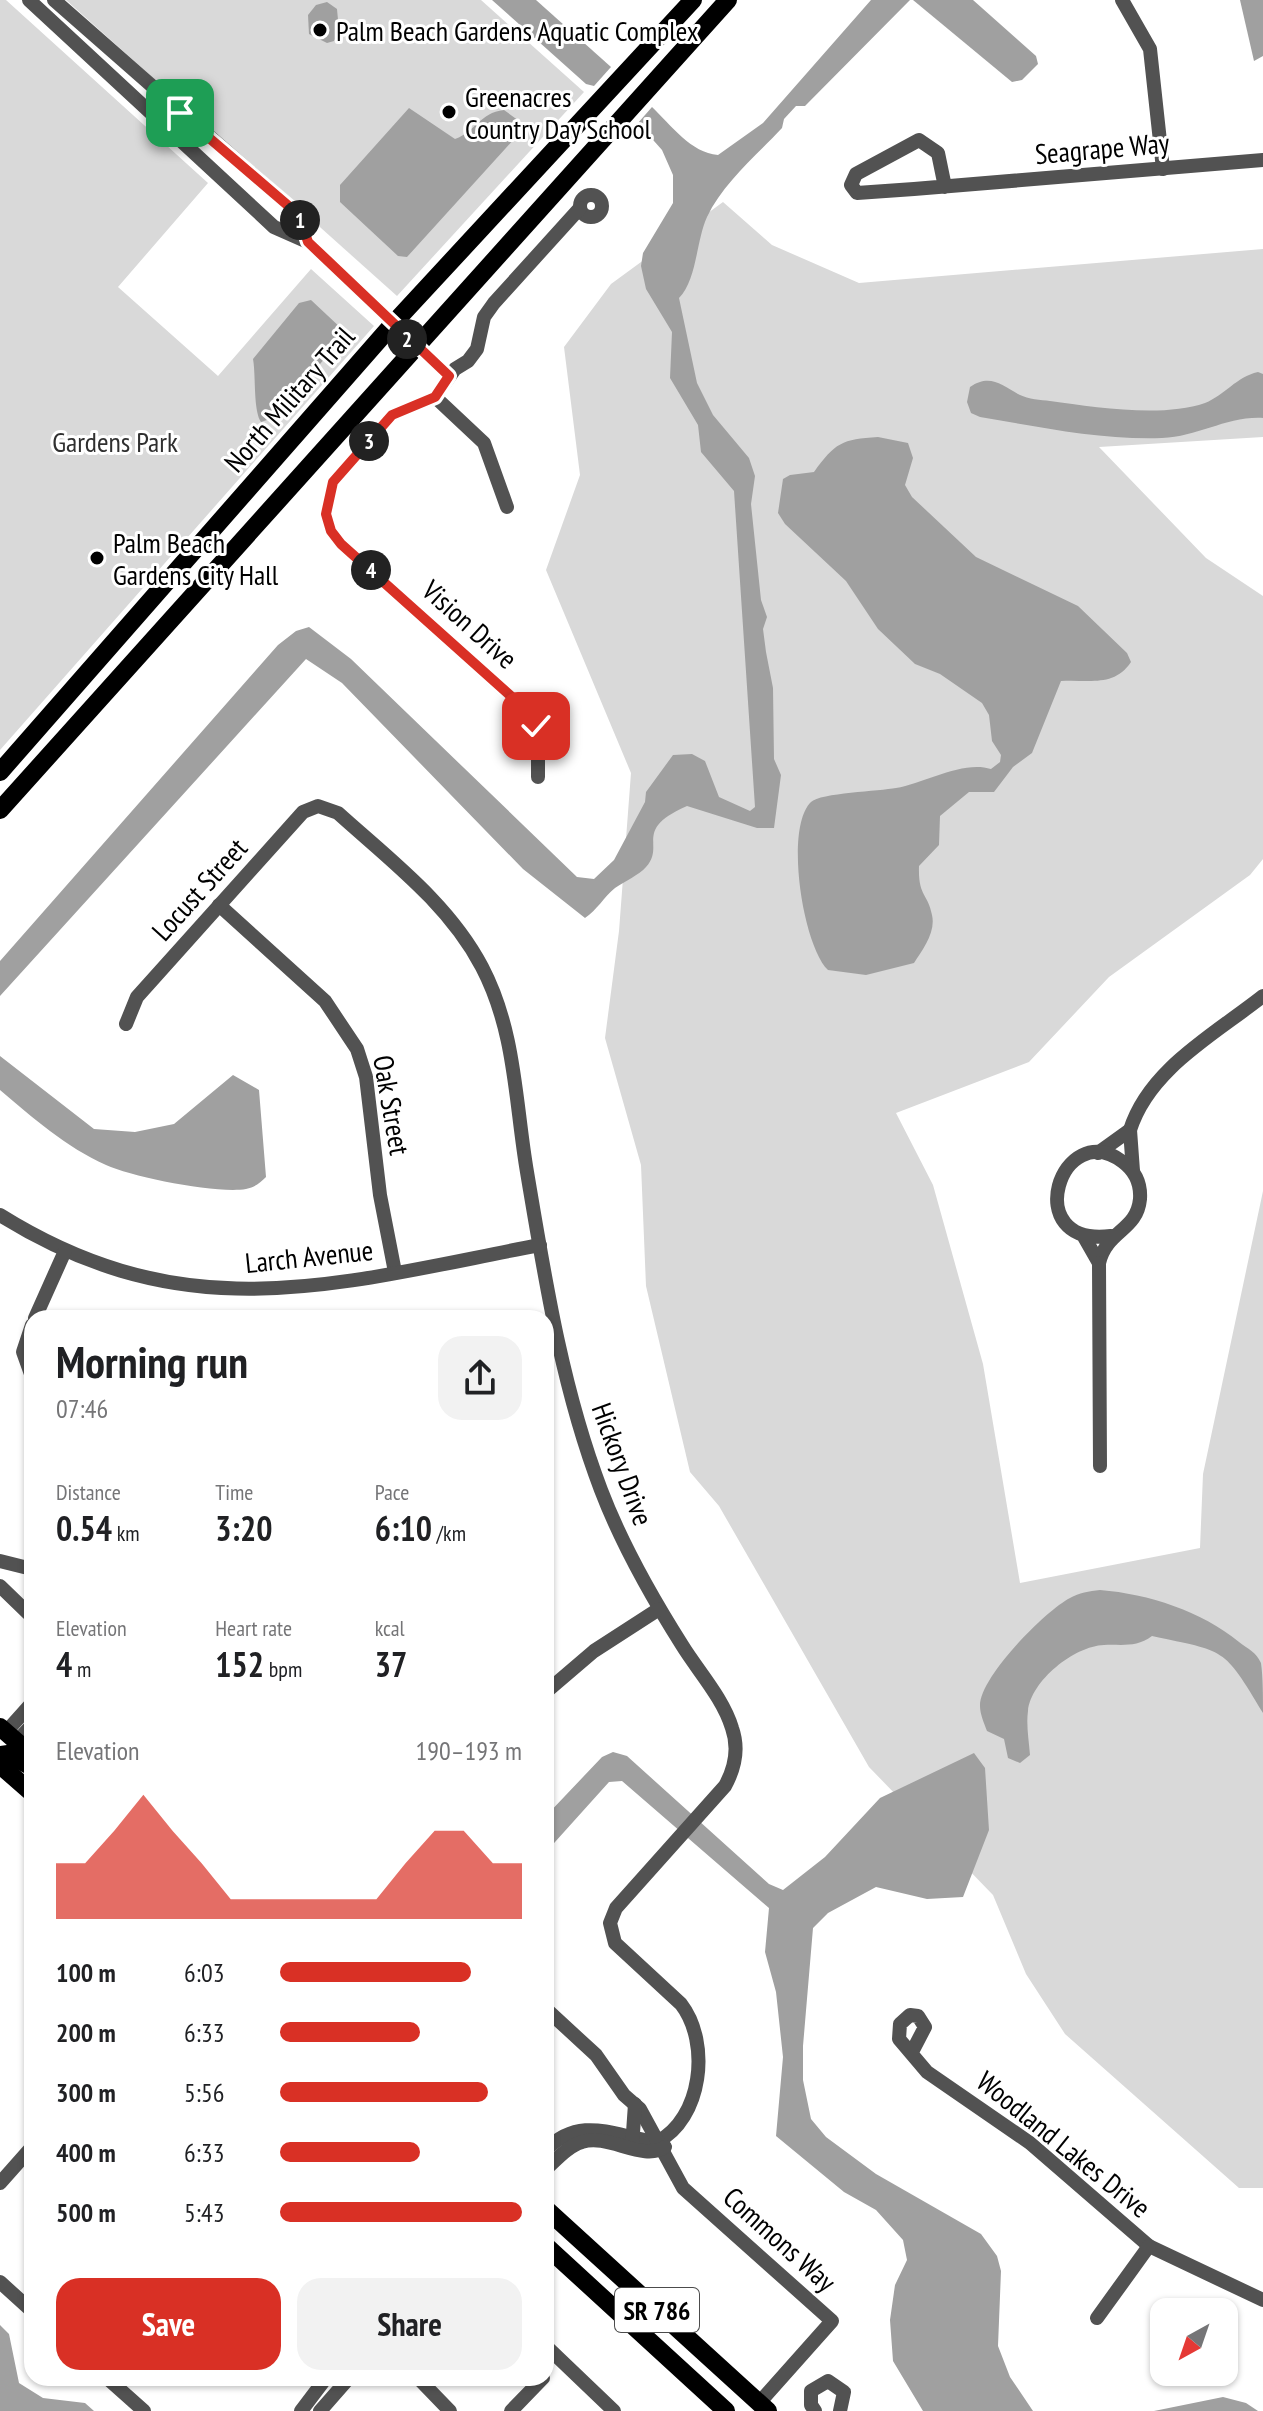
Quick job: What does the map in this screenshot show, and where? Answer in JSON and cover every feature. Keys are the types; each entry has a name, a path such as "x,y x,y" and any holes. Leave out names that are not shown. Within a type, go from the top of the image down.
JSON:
{"main road":[{"name":"North Military Trail","path":"0,772 392,325 693,0"},
{"name":"North Military Trail","path":"0,810 728,0"},
{"path":"6,1735 24,1749"},
{"path":"0,1755 8,1754 24,1763"},
{"path":"0,1765 24,1786"},
{"name":"SR 786","path":"554,2216 763,2407"},
{"name":"SR 786","path":"554,2253 726,2411"}],"street":[{"path":"29,0 274,227 308,242 449,376"},
{"path":"54,0 299,215 308,242"},
{"path":"1122,0 1150,49 1163,169"},
{"name":"Seagrape Way","path":"945,187 938,153 919,140 856,174 851,185 857,193 945,187 1263,160"},
{"path":"507,507 484,443 435,397 449,376 477,349 484,317 494,303 580,208"},
{"name":"Vision Drive","path":"435,397 392,415 333,482 326,514 336,538 528,712 538,734 538,777"},
{"name":"Locust Street","path":"126,1024 137,997 303,812 326,807"},
{"name":"Hickory Drive","path":"326,807 338,813 433,899 453,922 481,965 505,1022 512,1052 552,1310"},
{"name":"Oak Street","path":"219,905 325,1001 357,1049 366,1077 380,1195 395,1272"},
{"path":"1100,1466 1099,1263 1111,1236 1130,1224 1140,1204 1141,1192 1133,1171 1130,1130 1140,1105 1162,1076 1263,996"},
{"path":"1099,1263 1083,1235 1061,1216 1057,1186 1072,1163 1098,1153 1130,1130"},
{"path":"1098,1153 1117,1158 1133,1171"},
{"name":"Larch Avenue","path":"0,1215 65,1251 144,1278 234,1290 294,1289 540,1245"},
{"path":"1083,1235 1111,1236"},
{"path":"39,1310 65,1251"},
{"name":"Hickory Drive","path":"554,1319 586,1449 620,1535 659,1609 725,1711 735,1738 736,1755 729,1779 700,1817 616,1908 610,1931 615,1943 681,2004 689,2017 699,2057 691,2106 659,2146"},
{"path":"0,1561 24,1567"},
{"path":"0,1586 24,1609"},
{"path":"554,1685 594,1651 659,1609"},
{"path":"6,1735 24,1713"},
{"name":"Commons Way","path":"554,2016 596,2055 635,2104 654,2130 659,2146 683,2188 832,2321 763,2407"},
{"name":"Woodland Lakes Drive","path":"912,2052 927,2072 997,2117 1149,2246 1197,2272 1263,2300"},
{"path":"633,2143 635,2104"},
{"path":"554,2144 573,2130 596,2129 633,2143"},
{"path":"554,2162 572,2146 586,2140 659,2146"},
{"path":"0,2183 24,2156"},
{"name":"Woodland Lakes Drive","path":"1097,2318 1149,2246"},
{"path":"0,2282 24,2304"},
{"path":"554,2353 614,2411"},
{"path":"554,2368 563,2361"},
{"path":"815,2411 811,2405 811,2391 828,2381 844,2392 840,2411"},
{"path":"116,2386 144,2411"},
{"path":"301,2411 320,2386"},
{"path":"320,2411 342,2386"},
{"path":"426,2386 450,2411"},
{"path":"511,2411 535,2386"}],"green space":[{"name":"Gardens Park","path":"0,0 6,0 208,183 118,287 218,376 311,269 374,326 0,750"},
{"path":"66,0 481,0 584,92 397,296"},
{"path":"723,202 772,245 859,283 1263,249 1263,437 1099,447 1206,558 1263,596 1263,859 1250,875 1109,977 1029,1062 896,1113 933,1185 983,1364 1020,1583 1200,1548 1203,1474 1263,1191 1263,2188 1239,2188 1065,2034 1026,1974 993,1895 869,1767 719,1506 690,1472 646,1286 641,1165 605,1038 619,931 631,773 546,570 580,475 564,347 611,284"}],"shaded area":[{"path":"492,0 536,0 611,67 594,86 586,84"},
{"path":"871,0 910,0 805,106 796,106 784,119 782,128 722,193 707,217 693,271 679,298 697,383 713,415 749,458 755,476 751,504 761,600 767,617 763,629 773,688 774,759 781,775 774,828 757,828 687,806 670,815 655,830 653,852 646,867 615,888 585,918 523,869 342,683 306,659 0,996 0,961 278,645 296,631 309,627 351,659 577,877 594,879 614,860 645,802 646,792 673,755 692,754 705,761 719,797 750,811 755,807 734,491 701,452 698,425 670,378 672,332 646,289 641,266 643,253 673,203 673,175 662,150 638,123 652,107 690,144 718,155 763,123"},
{"path":"913,0 973,0 1036,56 1038,64 1022,80 1012,82"},
{"path":"1240,0 1263,0 1263,56 1254,61"},
{"path":"327,2 337,9 339,31 334,41 327,43 309,34 308,15 316,5"},
{"path":"409,108 455,139 483,118 504,110 526,126 407,257 398,256 340,202 340,185"},
{"path":"311,300 343,330 340,340 276,417 261,422 253,359 299,303"},
{"path":"1258,372 1263,374 1263,418 1237,420 1175,437 1116,437 1048,429 980,417 971,413 967,402 970,387 990,381 1035,399 1107,408 1169,410 1205,403"},
{"path":"878,437 908,443 913,458 905,485 912,497 976,557 1078,606 1127,653 1131,662 1117,676 1108,679 1061,681 1032,753 1013,767 994,792 969,792 940,816 939,845 919,866 920,884 933,921 928,940 914,963 866,975 828,970 811,937 800,887 798,860 803,816 811,802 838,794 896,788 968,767 991,769 1000,762 1001,755 992,741 989,715 982,703 940,674 915,664 878,629 846,581 785,524 778,513 783,479 814,472 840,444"},
{"path":"0,1056 94,1129 135,1132 174,1124 233,1075 259,1090 266,1177 246,1189 216,1189 154,1179 106,1165 64,1141 0,1090"},
{"path":"1100,1590 1137,1595 1174,1606 1208,1621 1252,1651 1261,1663 1263,1713 1239,1675 1220,1655 1195,1645 1152,1636 1135,1644 1092,1647 1056,1667 1045,1677 1031,1700 1027,1722 1030,1755 1020,1763 1008,1758 1004,1739 987,1731 981,1712 983,1694 990,1679 1015,1646 1045,1616 1070,1598"},
{"path":"613,1752 627,1756 769,1884 783,1890 825,1857 880,1798 974,1753 985,1768 989,1830 963,1897 927,1899 876,1887 828,1913 813,1928 803,2080 811,2119 826,2137 876,2174 981,2234 997,2256 1001,2271 998,2346 1010,2377 1033,2411 923,2411 893,2361 890,2320 895,2285 907,2260 903,2240 876,2210 844,2192 776,2136 783,2057 776,1992 765,1952 769,1908 622,1781 609,1782 554,1843 554,1808 602,1757"},
{"path":"0,2325 9,2334 19,2383 43,2398 85,2403 94,2411 0,2411"},
{"path":"1223,2397 1246,2403 1258,2411 1154,2411"}],"place":[{"name":"Palm Beach Gardens Aquatic Complex","path":"320,30"},
{"name":"Greenacres Country Day School","path":"449,112"},
{"name":"Palm Beach Gardens City Hall","path":"97,558"}],"route":[{"path":"180,113 299,215 308,242 449,376 435,397 392,415 333,482 326,506 328,523 341,544 522,706 536,726"}]}
